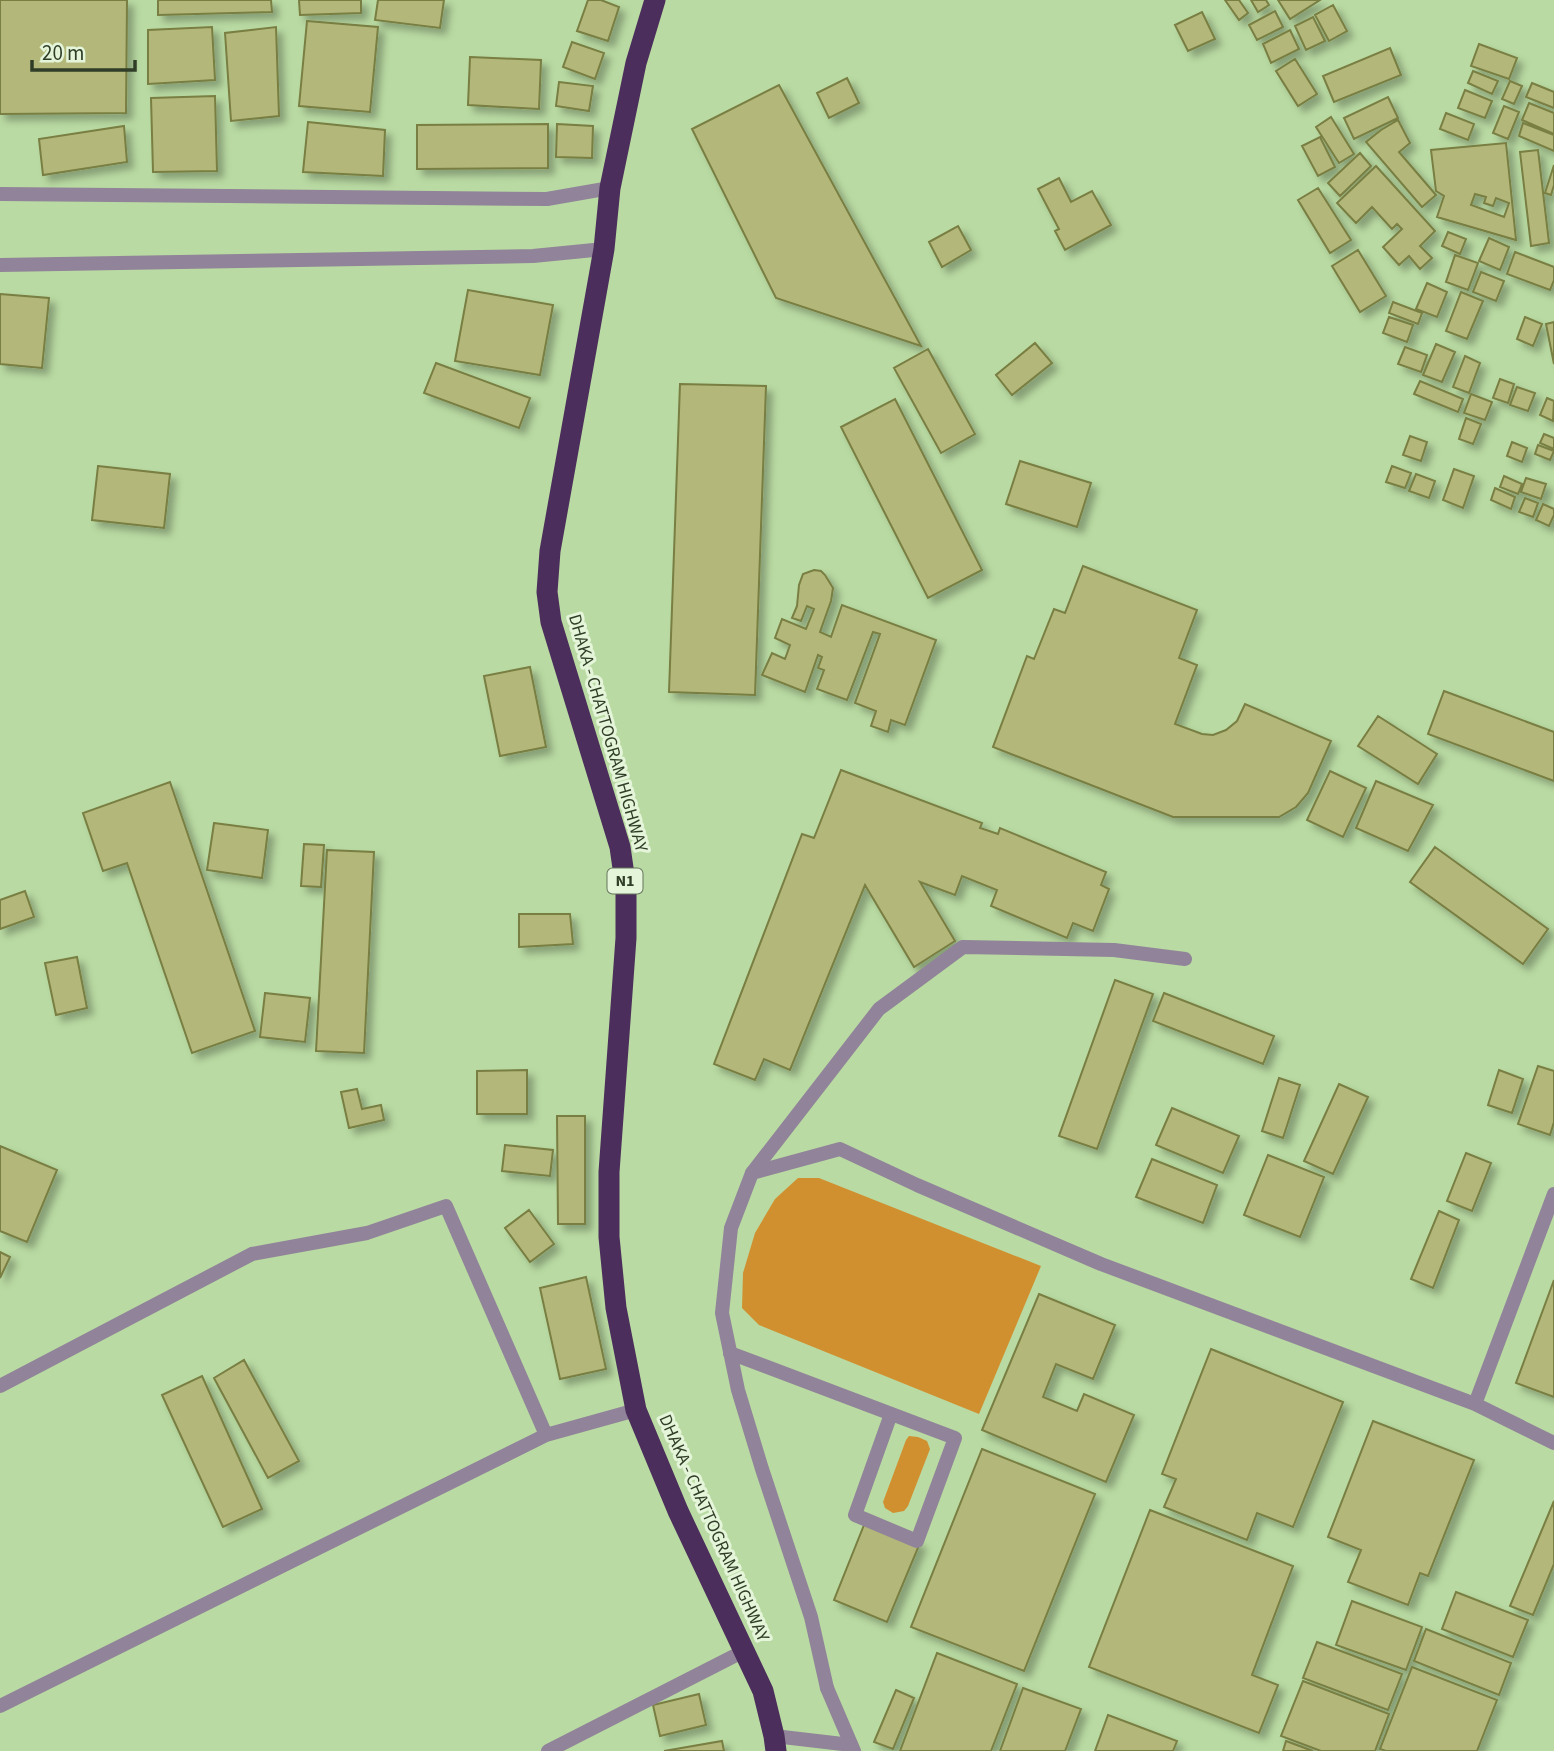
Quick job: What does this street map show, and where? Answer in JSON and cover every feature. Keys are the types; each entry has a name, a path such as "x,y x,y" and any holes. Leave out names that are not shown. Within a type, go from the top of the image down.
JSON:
{"highway":[{"name":"DHAKA - CHATTOGRAM HIGHWAY","path":"656,0 636,63 610,188 604,249 550,551 547,592 551,622 621,847 626,889 626,938 609,1172 609,1237 616,1307 636,1410 678,1511 763,1691 775,1744"}],"street":[{"path":"0,194 547,199 610,188"},
{"path":"0,265 533,256 604,249"},
{"path":"775,1744 853,1748 827,1688 811,1617 738,1390 722,1314 730,1228 752,1173 879,1009 964,947 1114,950 1185,959"},
{"path":"752,1173 840,1149 1101,1265 1475,1404 1554,1443"},
{"path":"1475,1404 1554,1194"},
{"path":"0,1386 252,1254 367,1233 446,1206 546,1435"},
{"path":"730,1353 955,1438 917,1541 855,1516 891,1414"},
{"path":"0,1706 546,1435 636,1410"},
{"path":"548,1751 744,1651"}],"shaded area":[{"path":"798,1178 819,1178 1041,1266 979,1414 759,1325 742,1308 743,1273 755,1233 775,1199"},
{"path":"909,1436 927,1441 930,1449 908,1506 904,1511 893,1513 885,1508 883,1502"}],"building":[{"path":"0,0 127,0 126,113 0,114"},
{"path":"158,0 271,0 272,12 158,15"},
{"path":"299,0 361,0 361,13 300,15"},
{"path":"378,0 444,0 440,28 375,20"},
{"path":"588,0 601,0 619,7 608,41 577,31"},
{"path":"1225,0 1239,0 1248,13 1239,20"},
{"path":"1251,0 1266,0 1269,5 1258,12"},
{"path":"1278,0 1320,0 1290,19"},
{"path":"1333,5 1347,31 1329,41 1315,15"},
{"path":"1275,11 1283,27 1257,40 1249,25"},
{"path":"1202,12 1215,39 1188,51 1175,25"},
{"path":"1313,17 1325,41 1306,50 1295,26"},
{"path":"307,21 378,27 370,112 299,106"},
{"path":"212,27 215,80 148,84 148,30"},
{"path":"276,27 279,116 231,121 225,33"},
{"path":"1290,30 1299,49 1271,63 1263,44"},
{"path":"572,42 604,53 595,79 563,67"},
{"path":"1479,44 1517,58 1509,79 1471,66"},
{"path":"1390,48 1401,75 1334,102 1323,76"},
{"path":"470,57 541,60 539,109 468,105"},
{"path":"1295,59 1317,94 1298,106 1276,71"},
{"path":"1473,71 1498,81 1492,94 1468,83"},
{"path":"847,78 859,103 829,118 817,93"},
{"path":"1510,81 1522,86 1514,104 1502,99"},
{"path":"559,82 593,86 589,111 556,106"},
{"path":"1532,83 1554,92 1554,108 1526,97"},
{"path":"779,85 921,346 776,298 692,129"},
{"path":"1465,90 1492,101 1485,118 1458,108"},
{"path":"215,96 217,171 153,172 151,98"},
{"path":"1388,97 1398,118 1354,139 1344,118"},
{"path":"1529,103 1554,113 1554,134 1522,120"},
{"path":"1504,106 1519,112 1508,139 1493,133"},
{"path":"1446,113 1474,124 1468,140 1440,129"},
{"path":"1331,117 1354,154 1339,163 1316,127"},
{"path":"1398,120 1410,143 1399,152 1436,195 1422,207 1366,142"},
{"path":"308,122 385,130 383,176 303,172"},
{"path":"1523,123 1554,135 1554,151 1519,136"},
{"path":"548,124 548,168 417,169 417,125"},
{"path":"557,124 593,126 592,158 556,157"},
{"path":"124,126 127,162 43,175 39,139"},
{"path":"1320,137 1335,167 1318,176 1302,146"},
{"path":"1506,143 1516,240 1437,217 1444,196 1436,191 1431,150","holes":["1475,194 1486,197 1484,203 1493,206 1496,198 1509,203 1504,217 1471,205"]},
{"path":"1538,150 1549,243 1531,246 1520,152"},
{"path":"1360,153 1371,166 1340,196 1328,183"},
{"path":"1554,165 1554,185 1551,195 1545,193"},
{"path":"1376,166 1435,231 1420,246 1432,258 1420,269 1409,256 1399,265 1383,247 1402,229 1397,224 1392,229 1372,207 1356,223 1337,203"},
{"path":"1059,178 1071,202 1092,191 1111,225 1065,250 1055,231 1059,229 1038,189"},
{"path":"1318,188 1351,240 1330,253 1298,200"},
{"path":"958,226 971,250 942,267 929,242"},
{"path":"1448,232 1466,239 1460,254 1442,246"},
{"path":"1489,238 1509,247 1500,270 1479,261"},
{"path":"1358,250 1386,296 1360,312 1332,266"},
{"path":"1515,252 1554,267 1554,280 1550,290 1507,274"},
{"path":"1455,255 1478,263 1468,290 1446,282"},
{"path":"1481,272 1504,281 1496,301 1473,292"},
{"path":"1427,283 1447,292 1437,317 1416,309"},
{"path":"468,290 553,305 540,375 455,361"},
{"path":"1461,292 1483,301 1467,339 1446,331"},
{"path":"0,294 49,298 42,368 0,364"},
{"path":"1393,302 1422,313 1418,324 1389,313"},
{"path":"1389,317 1413,325 1407,342 1383,333"},
{"path":"1525,317 1542,324 1533,346 1517,339"},
{"path":"1554,322 1554,364 1546,324"},
{"path":"1035,343 1052,363 1012,395 996,375"},
{"path":"1436,344 1455,352 1442,382 1423,375"},
{"path":"1405,347 1427,355 1421,372 1398,364"},
{"path":"928,349 975,434 941,453 894,368"},
{"path":"1465,356 1480,363 1469,393 1453,387"},
{"path":"436,363 530,398 519,428 424,393"},
{"path":"1500,379 1514,384 1508,403 1493,398"},
{"path":"1420,381 1463,399 1458,412 1414,394"},
{"path":"680,384 766,386 755,695 669,692"},
{"path":"1517,387 1535,393 1528,411 1510,405"},
{"path":"1471,394 1492,402 1485,420 1464,413"},
{"path":"1547,398 1554,401 1553,421 1540,415"},
{"path":"895,399 982,570 928,598 841,427"},
{"path":"1466,418 1481,424 1473,444 1459,439"},
{"path":"1544,434 1554,438 1554,449 1540,443"},
{"path":"1410,436 1427,442 1421,461 1403,455"},
{"path":"1512,442 1527,448 1522,462 1507,456"},
{"path":"1538,445 1554,451 1550,460 1535,454"},
{"path":"1020,461 1091,483 1077,527 1006,504"},
{"path":"98,466 170,474 164,528 92,520"},
{"path":"1392,466 1411,473 1405,488 1386,482"},
{"path":"1454,469 1474,476 1463,508 1443,500"},
{"path":"1416,474 1435,481 1429,498 1409,491"},
{"path":"1504,476 1522,484 1518,494 1500,487"},
{"path":"1526,478 1546,484 1541,499 1521,492"},
{"path":"1495,488 1515,497 1511,509 1491,500"},
{"path":"1525,498 1538,503 1533,517 1519,512"},
{"path":"1543,504 1554,509 1549,526 1536,520"},
{"path":"1083,566 1197,610 1179,658 1197,665 1175,724 1213,735 1226,730 1237,721 1245,704 1331,741 1308,793 1296,807 1279,817 1173,817 993,747 1027,656 1034,659 1054,609 1065,613"},
{"path":"814,570 821,571 833,588 820,632 831,637 842,605 936,640 905,725 891,720 888,732 871,726 876,711 855,703 880,634 873,632 847,700 817,689 824,670 818,668 822,657 818,655 805,692 762,675 772,653 785,659 790,645 775,638 782,619 806,629 814,609 807,606 801,621 792,618 803,574"},
{"path":"530,667 546,747 500,756 484,676"},
{"path":"1444,691 1554,732 1554,781 1428,734"},
{"path":"1378,716 1437,754 1418,784 1358,746"},
{"path":"841,770 982,823 980,828 998,834 1000,828 1106,872 1101,885 1109,889 1093,931 1073,923 1067,938 991,906 997,890 962,876 955,895 920,882 955,941 914,967 865,885 790,1070 764,1059 755,1080 714,1064 802,834 814,838"},
{"path":"1330,771 1366,788 1343,837 1307,820"},
{"path":"1376,781 1433,805 1408,851 1356,828"},
{"path":"170,782 255,1031 192,1053 127,863 103,871 83,813"},
{"path":"214,823 268,830 262,878 207,870"},
{"path":"304,844 324,845 321,887 301,886"},
{"path":"1435,847 1548,929 1523,964 1410,882"},
{"path":"327,850 374,852 364,1053 316,1051"},
{"path":"25,891 34,917 0,929 0,900"},
{"path":"519,914 570,914 573,944 519,947"},
{"path":"77,957 87,1008 56,1015 45,963"},
{"path":"1115,980 1153,994 1097,1149 1059,1136"},
{"path":"265,993 310,998 305,1042 260,1037"},
{"path":"1164,993 1274,1036 1263,1064 1153,1021"},
{"path":"1538,1066 1554,1071 1554,1122 1550,1135 1518,1124"},
{"path":"527,1070 527,1114 477,1114 477,1071"},
{"path":"1499,1070 1523,1079 1512,1113 1488,1105"},
{"path":"1279,1078 1300,1085 1283,1138 1262,1131"},
{"path":"1339,1084 1368,1097 1333,1174 1304,1161"},
{"path":"357,1089 362,1109 381,1105 384,1120 349,1128 341,1092"},
{"path":"1172,1108 1239,1136 1223,1173 1156,1145"},
{"path":"557,1116 585,1116 585,1224 558,1224"},
{"path":"505,1145 553,1150 550,1176 502,1171"},
{"path":"0,1146 57,1170 27,1242 0,1231"},
{"path":"1466,1153 1491,1163 1472,1211 1447,1201"},
{"path":"1268,1155 1324,1177 1300,1237 1244,1215"},
{"path":"1152,1159 1217,1185 1203,1223 1136,1197"},
{"path":"529,1210 554,1244 530,1262 505,1228"},
{"path":"1439,1211 1459,1220 1433,1288 1411,1279"},
{"path":"0,1252 10,1257 0,1278"},
{"path":"586,1277 606,1369 560,1379 540,1288"},
{"path":"1554,1280 1554,1397 1516,1383"},
{"path":"1039,1294 1115,1325 1093,1379 1056,1364 1043,1397 1077,1411 1084,1394 1134,1415 1106,1482 982,1430"},
{"path":"1211,1349 1343,1402 1293,1527 1257,1513 1247,1540 1164,1507 1176,1479 1162,1474"},
{"path":"244,1360 299,1461 268,1478 214,1378"},
{"path":"202,1376 262,1509 223,1527 162,1395"},
{"path":"1373,1421 1474,1460 1428,1576 1420,1573 1408,1605 1348,1582 1361,1550 1328,1537"},
{"path":"982,1449 1095,1494 1024,1671 911,1627"},
{"path":"1554,1501 1554,1564 1533,1615 1510,1606"},
{"path":"1150,1510 1293,1566 1252,1675 1278,1685 1259,1733 1089,1667"},
{"path":"866,1520 920,1543 887,1622 834,1600"},
{"path":"1456,1592 1528,1620 1513,1657 1442,1629"},
{"path":"1352,1601 1422,1627 1406,1670 1336,1645"},
{"path":"1426,1629 1511,1663 1499,1695 1414,1661"},
{"path":"1317,1642 1402,1674 1388,1710 1303,1678"},
{"path":"937,1653 1017,1684 991,1751 900,1751"},
{"path":"1412,1667 1497,1700 1477,1751 1380,1749"},
{"path":"1303,1681 1389,1714 1375,1751 1321,1751 1281,1736"},
{"path":"1023,1688 1081,1709 1065,1751 1000,1751"},
{"path":"896,1690 914,1698 893,1749 874,1742"},
{"path":"699,1694 706,1725 660,1736 653,1705"},
{"path":"1108,1715 1177,1741 1173,1751 1095,1751"},
{"path":"722,1741 724,1751 664,1751"},
{"path":"1286,1741 1313,1751 1283,1751"}]}
